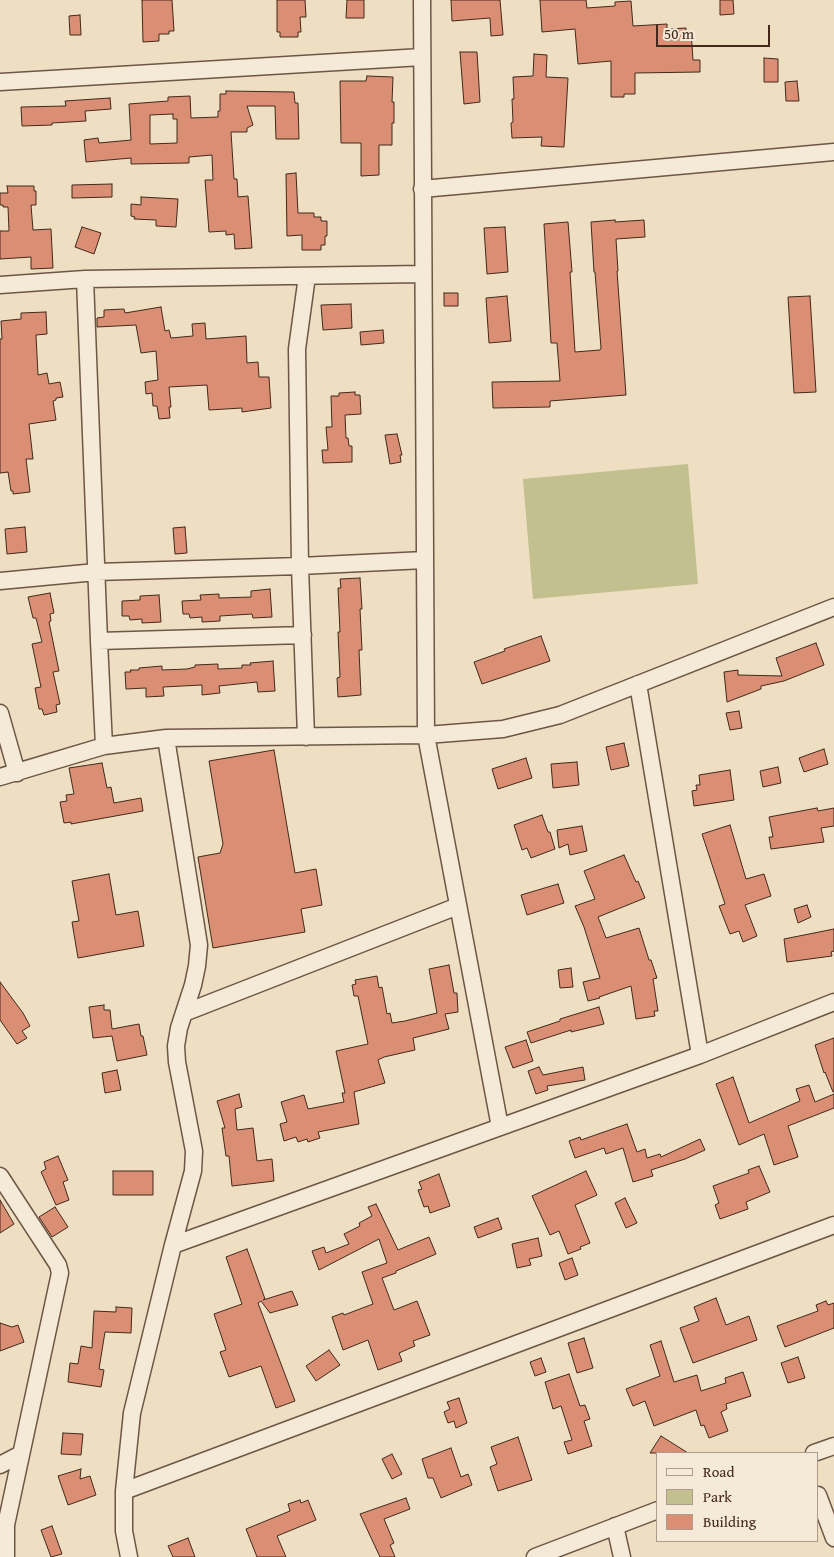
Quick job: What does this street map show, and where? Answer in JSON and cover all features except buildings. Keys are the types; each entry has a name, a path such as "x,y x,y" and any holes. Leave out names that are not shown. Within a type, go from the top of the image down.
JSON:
{"street":[{"path":"422,0 426,735 500,1127"},
{"path":"0,82 422,57"},
{"path":"422,189 834,152"},
{"path":"0,285 85,279 423,274"},
{"path":"306,737 300,566 297,349 307,276"},
{"path":"85,279 98,641 104,746"},
{"path":"0,581 96,572 425,560"},
{"path":"0,777 104,746 166,738 426,735 503,729 560,715 834,607"},
{"path":"98,641 303,636"},
{"path":"638,684 700,1055"},
{"path":"0,713 17,772"},
{"path":"130,1557 124,1530 124,1491 132,1413 193,1171 194,1151 177,1062 176,1046 179,1028 197,966 198,945 166,738"},
{"path":"184,1013 458,906"},
{"path":"173,1245 700,1055 834,1002"},
{"path":"1,1182 58,1266 60,1273 6,1525 6,1557"},
{"path":"124,1491 834,1224"},
{"path":"817,1452 834,1446"},
{"path":"0,1465 21,1454"},
{"path":"819,1498 834,1538"},
{"path":"535,1557 656,1511"},
{"path":"615,1526 622,1557"}],"green space":[{"path":"688,464 698,584 533,599 523,479"}]}
